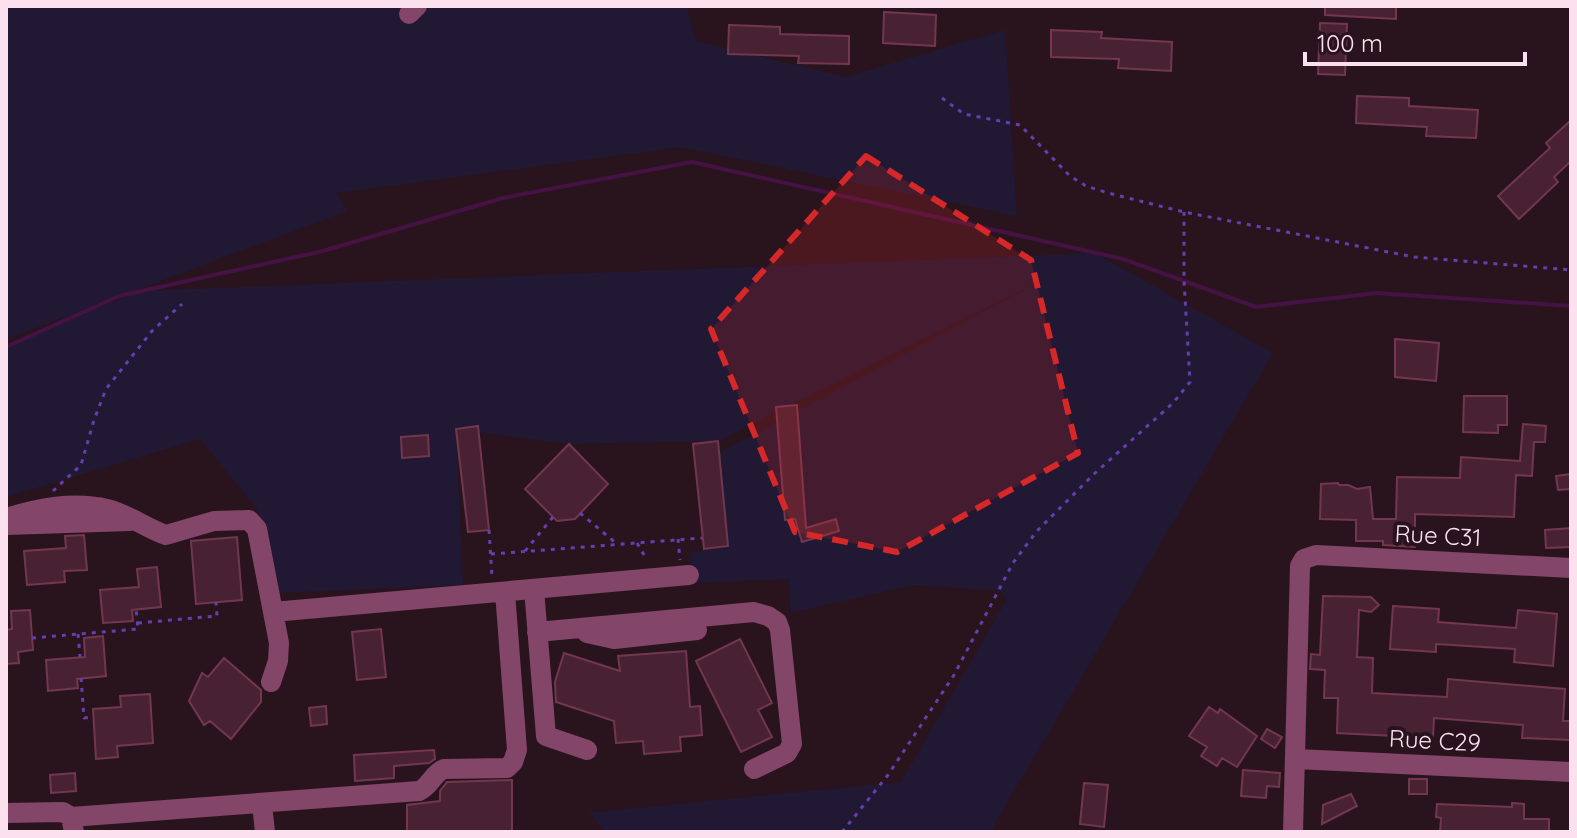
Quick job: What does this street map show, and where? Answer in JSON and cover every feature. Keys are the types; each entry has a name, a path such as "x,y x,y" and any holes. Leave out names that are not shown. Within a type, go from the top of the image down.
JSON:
{"street":[{"path":"6,518 49,507 108,509 138,521 166,544 214,521 249,520 257,529 279,643 278,661 271,682"},
{"path":"6,525 138,521"},
{"name":"Rue C31","path":"1296,759 1300,566 1304,559 1316,555 1571,568"},
{"path":"273,612 689,575"},
{"path":"534,589 546,736 587,750"},
{"path":"6,813 54,810 63,812 73,824 419,791 444,769 507,768 517,750 499,592"},
{"path":"537,632 754,612 768,616 777,622 780,630 792,744 787,753 754,769"},
{"path":"1293,832 1296,759"},
{"name":"Rue C29","path":"1296,759 1571,772"},
{"path":"262,804 265,832"}],"path":[{"path":"942,98 964,114 1020,125 1070,176 1086,186 1184,212 1414,257 1571,270"},
{"path":"842,832 888,775 954,675 1013,563 1037,531 1094,474 1173,403 1190,382 1184,212"},
{"path":"49,507 49,499 56,486 81,465 106,389 152,331 182,304"},
{"path":"580,513 617,544"},
{"path":"525,551 553,517"},
{"path":"489,530 499,592"},
{"path":"491,554 702,538"},
{"path":"138,623 217,616 216,602"},
{"path":"32,638 138,629 136,609"},
{"path":"78,634 80,657"},
{"path":"81,678 84,718 93,717"}],"highlighted area":[{"path":"866,156 1031,260 1078,453 897,552 795,532 711,329"}],"shaded area":[{"path":"6,6 687,6 696,41 845,77 1005,30 1017,216 681,147 337,193 347,211 6,339"},
{"path":"1095,253 1273,353 990,832 605,832 589,813 901,782 1006,601 1001,591 913,585 791,613 788,579 692,583 689,552 728,546 719,453 1054,274 718,441 569,444 456,429 463,585 277,593 258,510 200,439 6,497 6,345 140,291"}],"building":[{"path":"1325,6 1396,6 1396,19 1325,15"},
{"path":"884,12 936,15 935,46 883,43"},
{"path":"1320,23 1347,24 1345,75 1318,74"},
{"path":"729,25 780,27 780,34 849,36 849,64 798,63 799,56 728,54"},
{"path":"1051,30 1102,32 1101,38 1172,42 1171,71 1118,68 1119,59 1051,57"},
{"path":"1357,96 1409,98 1409,106 1478,110 1476,138 1426,136 1427,127 1356,123"},
{"path":"1571,120 1571,161 1554,177 1558,182 1519,219 1498,196 1550,148 1546,143"},
{"path":"1395,339 1439,343 1436,381 1395,377"},
{"path":"1464,396 1507,396 1507,425 1498,425 1498,433 1463,432"},
{"path":"797,405 806,528 836,519 839,531 802,542 795,519 785,520 776,407"},
{"path":"1523,424 1546,426 1545,442 1534,442 1532,476 1516,475 1514,517 1415,514 1415,547 1383,545 1383,541 1356,541 1356,520 1320,519 1321,484 1338,483 1357,489 1370,487 1373,519 1396,519 1397,477 1460,478 1461,457 1520,461"},
{"path":"478,426 489,530 468,532 456,429"},
{"path":"428,435 429,456 402,458 401,437"},
{"path":"718,441 728,546 704,549 693,444"},
{"path":"569,444 608,484 575,519 557,521 525,489"},
{"path":"1571,474 1571,489 1558,490 1556,476"},
{"path":"1571,528 1571,547 1546,548 1545,530"},
{"path":"84,535 87,570 64,571 65,582 27,585 24,551 66,548 65,536"},
{"path":"237,537 242,600 196,604 191,541"},
{"path":"157,567 161,607 132,610 133,621 103,623 100,590 139,587 137,569"},
{"path":"1323,596 1371,597 1379,605 1371,612 1359,610 1357,657 1373,658 1372,693 1447,697 1448,679 1565,689 1563,721 1571,721 1570,740 1522,738 1523,725 1434,718 1433,738 1337,733 1338,698 1324,698 1325,670 1310,669 1311,654 1320,655"},
{"path":"1393,606 1439,609 1438,622 1516,628 1518,610 1557,614 1553,666 1514,662 1515,649 1436,644 1436,652 1390,649"},
{"path":"30,610 33,650 18,652 19,663 6,664 6,630 12,629 11,611"},
{"path":"381,629 386,677 357,680 352,632"},
{"path":"103,636 106,676 77,679 78,688 48,691 46,660 85,657 84,638"},
{"path":"740,639 772,703 758,710 772,737 741,752 696,661"},
{"path":"686,651 690,707 700,706 702,735 680,737 681,751 644,754 643,741 616,743 614,721 556,702 555,682 564,653 620,671 618,656"},
{"path":"224,658 261,690 261,702 231,739 210,721 204,725 189,701 202,673 208,677"},
{"path":"150,694 153,743 117,746 118,757 96,759 93,709 121,707 120,696"},
{"path":"326,706 327,724 311,726 309,708"},
{"path":"1209,707 1218,713 1220,709 1257,736 1237,767 1222,758 1217,766 1201,756 1207,747 1189,736"},
{"path":"1267,729 1282,737 1275,748 1261,739"},
{"path":"434,750 435,759 429,763 394,766 394,778 355,781 354,755"},
{"path":"1243,770 1280,773 1279,787 1267,786 1266,798 1241,796"},
{"path":"75,773 76,791 51,793 50,775"},
{"path":"1409,779 1427,779 1427,794 1409,794"},
{"path":"512,780 512,832 407,832 407,805 440,801 440,791 447,782"},
{"path":"1084,783 1108,785 1104,827 1080,824"},
{"path":"1351,794 1357,806 1322,824 1323,805"},
{"path":"1512,803 1524,804 1524,819 1549,819 1549,832 1440,832 1441,818 1436,817 1437,804 1512,807"}],"waterway":[{"path":"6,347 119,296 323,251 503,198 692,162 1123,259 1256,307 1376,293 1571,306"}]}
